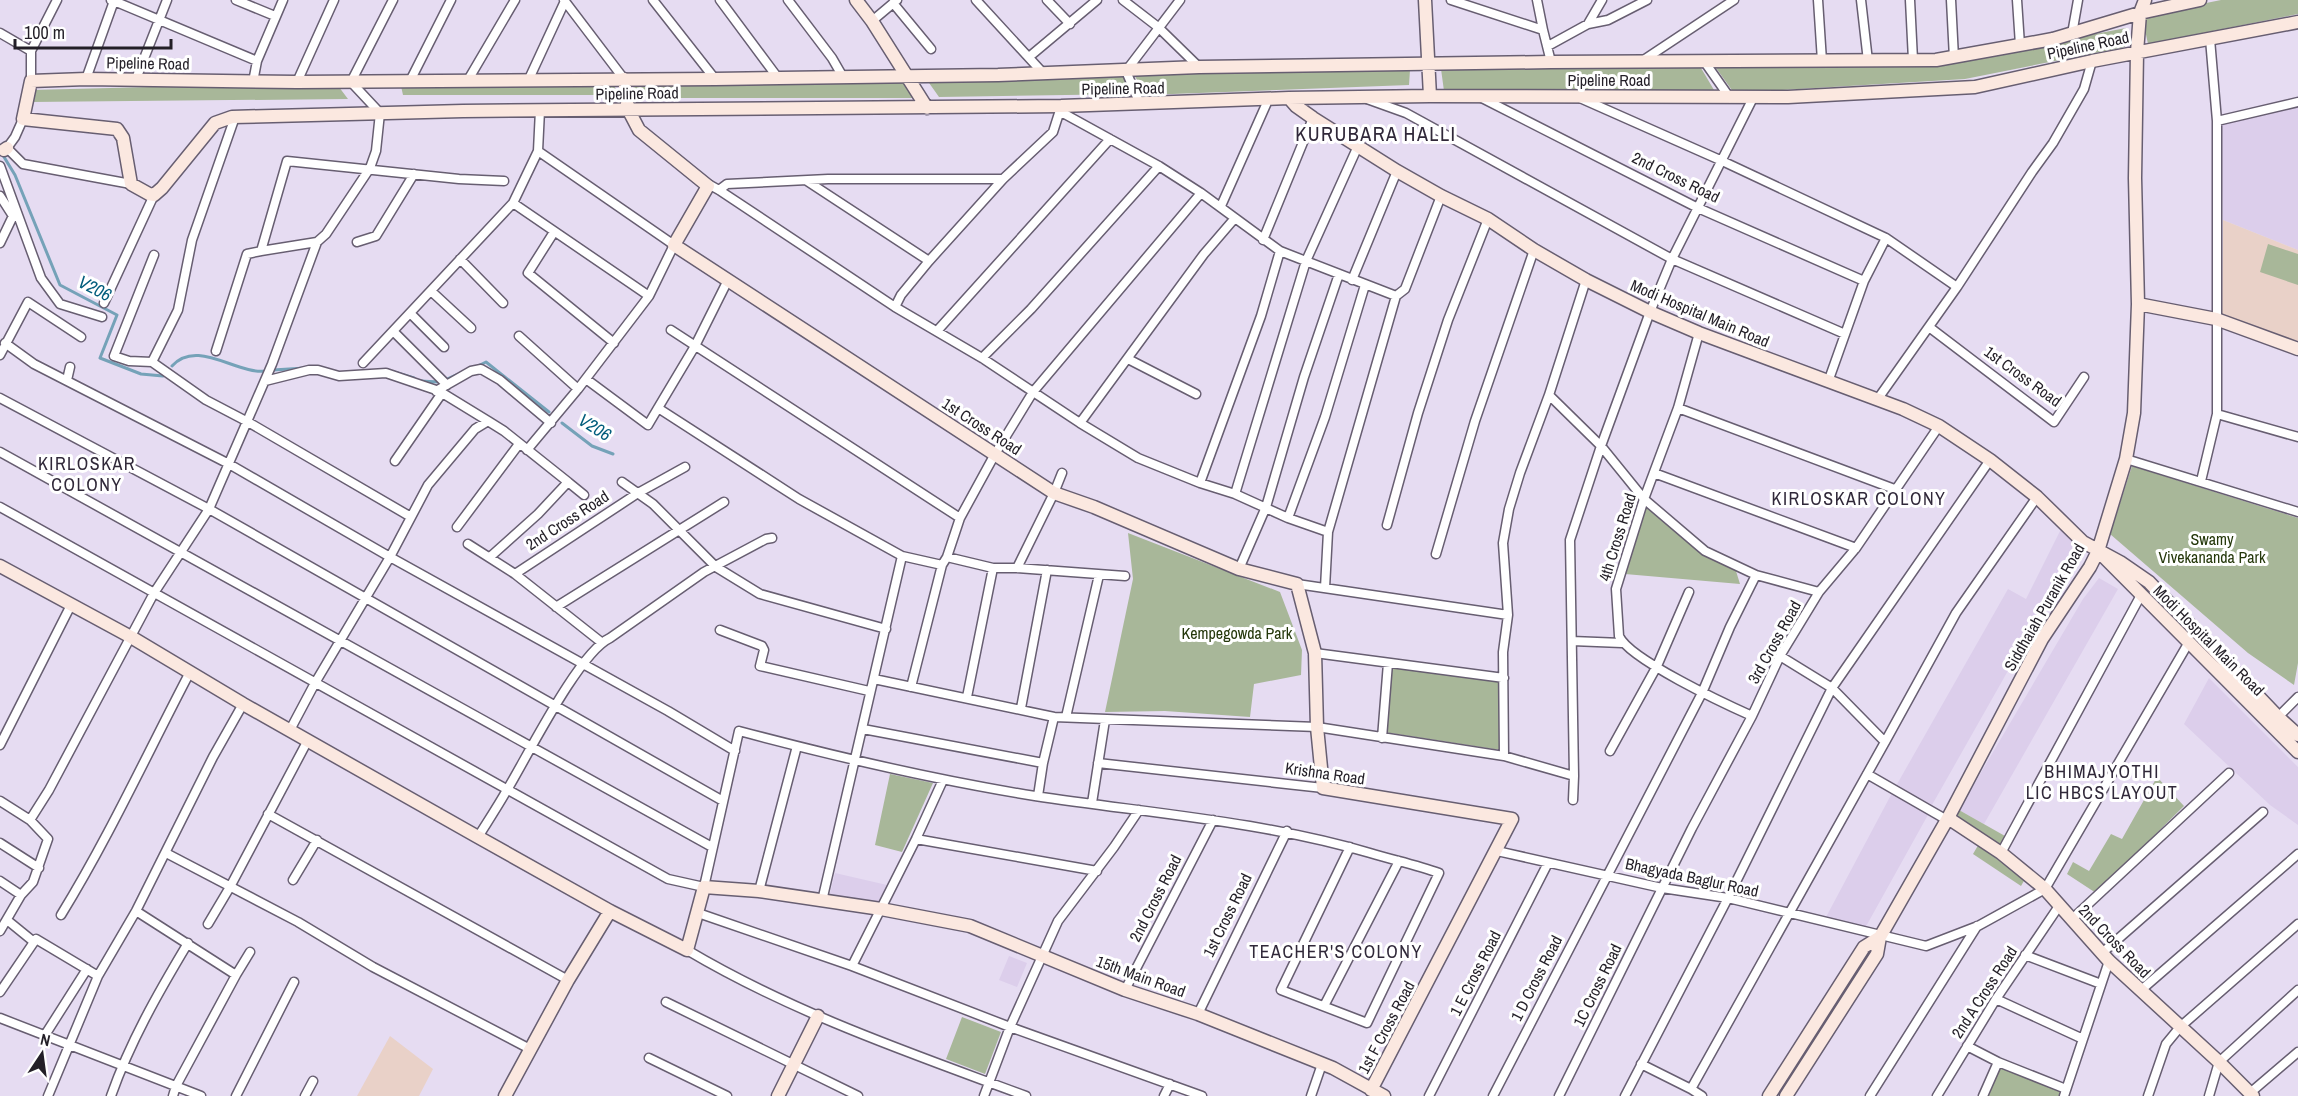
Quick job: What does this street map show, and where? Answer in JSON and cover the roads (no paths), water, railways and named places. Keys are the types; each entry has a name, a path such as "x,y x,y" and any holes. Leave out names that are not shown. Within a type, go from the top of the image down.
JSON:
{"main road":[{"path":"856,0 872,21 927,108"},
{"path":"1425,0 1430,96"},
{"name":"Siddhaiah Puranik Road","path":"1786,1096 1877,954 1880,937 1947,819 2042,639 2090,567 2098,551 2126,459 2134,412 2138,304 2135,178 2137,51 2140,13 2145,0"},
{"name":"Pipeline Road","path":"31,81 136,79 351,82 715,79 1126,71 1199,67 1913,60 1954,58 2020,45 2072,34 2140,13 2200,0"},
{"name":"Pipeline Road","path":"154,195 214,123 235,117 628,110 1061,109 1269,98 1575,96 1753,98 1953,89 2000,82 2137,51 2298,21"},
{"path":"624,79 628,110 639,130 713,188 674,245"},
{"path":"31,81 23,119 117,129 123,138 131,184 154,195"},
{"name":"Modi Hospital Main Road","path":"1289,98 1313,118 1398,171 1441,196 1488,219 1534,250 1586,280 1699,333 1877,400 1939,426 1990,460 2037,497 2083,542 2120,562 2149,582 2298,735"},
{"name":"1st Cross Road","path":"674,245 1054,493 1094,507 1239,569 1297,584"},
{"path":"2138,304 2216,319 2298,349"},
{"name":"Modi Hospital Main Road","path":"2098,551 2298,752"},
{"path":"0,566 131,636 243,704 610,911 687,950 704,887"},
{"path":"1297,584 1315,653 1317,727 1323,788"},
{"name":"Krishna Road","path":"1323,788 1512,819 1497,851"},
{"name":"2nd Cross Road","path":"1947,819 2001,853 2046,889 2106,957 2140,991 2220,1062 2251,1095"},
{"name":"1st F Cross Road","path":"1369,1093 1497,851"},
{"name":"15th Main Road","path":"704,887 759,891 880,909 970,926 1125,990 1198,1014 1322,1064 1369,1093 1384,1096"},
{"path":"505,1096 568,980 610,911"},
{"name":"Siddhaiah Puranik Road","path":"1769,1096 1864,947 1880,937"},
{"path":"778,1096 818,1016"}],"street":[{"path":"31,81 31,51 57,0"},
{"path":"136,79 167,0"},
{"path":"236,0 275,16"},
{"path":"253,82 257,61 283,0"},
{"path":"297,82 334,0"},
{"path":"30,820 49,790 154,593 209,509 271,366 317,242 326,234 370,168 376,151 380,113 351,82 393,0"},
{"path":"410,81 451,0"},
{"path":"468,80 515,0"},
{"path":"653,0 715,79"},
{"path":"720,0 778,78"},
{"path":"788,0 832,58 843,77"},
{"path":"976,0 1043,73"},
{"path":"1047,0 1070,24"},
{"path":"1029,57 1097,0"},
{"path":"1123,0 1158,27 1199,67"},
{"path":"1140,104 1126,71 1180,0"},
{"path":"1451,0 1543,30"},
{"path":"1537,0 1551,62"},
{"path":"1588,24 1602,0"},
{"path":"1548,46 1588,24 1608,20 1647,0"},
{"path":"1641,61 1734,0"},
{"path":"1818,0 1822,61"},
{"path":"1861,0 1868,61"},
{"path":"1910,0 1913,60"},
{"path":"1951,0 1954,58"},
{"path":"2017,0 2020,45"},
{"path":"2072,34 2078,0"},
{"path":"86,79 112,1 257,61"},
{"path":"528,81 564,1 624,79"},
{"path":"872,21 895,2 931,49"},
{"path":"0,33 31,51"},
{"path":"2201,481 2217,414 2217,121 2210,39"},
{"path":"1704,61 1730,98"},
{"path":"1877,400 1957,287 2031,172 2053,143 2084,89 2092,61"},
{"name":"2nd Cross Road","path":"1476,96 1698,208 1864,281"},
{"path":"1575,96 1720,160 1886,238 1957,287"},
{"path":"1221,206 1269,98"},
{"path":"1361,98 1406,113 1672,260 1845,334"},
{"path":"1573,800 1570,540 1601,446 1650,312 1720,160 1742,123 1753,98"},
{"path":"2217,121 2298,102"},
{"path":"895,307 901,295 929,261 1004,179 1053,132 1061,109 1201,193 1280,251 1396,296"},
{"path":"363,363 513,203 538,151 540,111"},
{"path":"152,362 178,310 192,240 235,117"},
{"path":"1263,240 1313,118"},
{"path":"23,119 15,137 4,150 23,164 131,184"},
{"path":"937,331 1110,139"},
{"path":"1235,494 1306,261 1359,146"},
{"path":"527,450 586,379 649,296 674,245 538,151"},
{"path":"261,250 287,160 504,182"},
{"path":"0,166 41,278 60,304 102,317"},
{"path":"982,358 1031,309 1159,166"},
{"path":"1352,280 1398,171"},
{"path":"357,242 376,236 414,174"},
{"path":"713,188 727,184 894,178 940,181 1004,179"},
{"path":"807,181 929,261"},
{"path":"713,188 895,307 982,358 1080,423 1138,458 1328,532"},
{"path":"911,687 945,561 960,518 995,454 1033,392 1201,193"},
{"path":"104,303 154,195"},
{"path":"0,196 13,216 0,243"},
{"path":"1325,588 1328,532 1396,296 1405,289 1441,196"},
{"path":"513,203 649,296"},
{"path":"1080,423 1204,254 1235,218"},
{"path":"1387,525 1418,413 1448,320 1488,219"},
{"path":"554,232 528,273 614,343"},
{"path":"1828,382 1864,281 1886,238"},
{"path":"216,351 247,254 317,242"},
{"path":"1436,554 1474,421 1534,250"},
{"path":"1200,483 1261,316 1280,251"},
{"path":"154,255 114,356 129,361 152,362 206,400 411,517"},
{"path":"460,259 504,303"},
{"path":"1239,569 1266,507 1304,377 1339,274"},
{"path":"586,379 648,425 695,346 728,280"},
{"path":"1504,756 1503,652 1508,615 1503,543 1509,509 1520,472 1549,394 1586,280"},
{"path":"1288,518 1325,417 1365,285"},
{"path":"430,291 471,328"},
{"path":"0,354 28,302 81,337"},
{"path":"410,313 444,347"},
{"name":"1st Cross Road","path":"1929,327 2054,422 2084,377"},
{"path":"671,330 960,518"},
{"path":"393,331 447,385"},
{"name":"4th Cross Road","path":"1622,643 1619,636 1616,589 1644,499 1678,408 1699,333"},
{"path":"519,336 578,389"},
{"path":"5,343 34,364 229,464 735,751"},
{"path":"1128,359 1196,394"},
{"path":"67,380 70,366"},
{"path":"394,461 439,392 471,371 481,369 500,380 551,423"},
{"path":"266,378 309,370 339,376 386,373 439,392 488,421 584,495"},
{"path":"1549,394 1601,446 1644,499 1705,551 1756,575 1819,592"},
{"path":"0,398 209,509 723,801"},
{"path":"658,408 799,499 902,556 993,568 1017,567 1125,576"},
{"path":"1678,408 1897,490"},
{"path":"2217,414 2298,437"},
{"path":"290,730 315,683 390,557 428,485 475,429 488,421"},
{"name":"3rd Cross Road","path":"1662,888 1752,716 1780,656 1819,592 1856,548 1939,426"},
{"path":"456,526 519,444"},
{"path":"0,452 712,848"},
{"path":"2126,459 2298,512"},
{"path":"1625,1096 1728,898 1832,688 1990,460"},
{"name":"2nd Cross Road","path":"515,574 638,493 685,467"},
{"path":"1017,567 1062,473"},
{"path":"1654,473 1856,548"},
{"path":"490,557 538,514 568,482"},
{"path":"622,482 653,504 716,567 760,594 885,629"},
{"path":"1691,1089 1956,613 2037,497"},
{"path":"556,607 681,531 724,502"},
{"path":"0,507 668,879 704,887 739,731 853,761 943,780 1038,796 1287,831 1350,847 1439,873 1367,1023 1281,990 1350,847"},
{"path":"478,837 556,705 583,664 601,642 704,572 772,538"},
{"path":"468,544 515,574 601,642"},
{"path":"822,902 902,556"},
{"path":"967,697 993,568"},
{"path":"1021,708 1047,570"},
{"path":"1066,717 1099,575"},
{"name":"1 D Cross Road","path":"1493,1096 1606,874 1702,693 1730,627 1756,575"},
{"path":"1297,584 1508,615"},
{"path":"1610,751 1657,666 1689,592"},
{"path":"2001,853 2141,595"},
{"path":"0,745 71,605"},
{"path":"720,630 762,646 764,650 760,666 869,691"},
{"path":"1572,641 1622,643 1702,693 1752,716"},
{"path":"2046,889 2189,642"},
{"path":"1315,653 1504,678"},
{"path":"1780,656 1832,688 1885,742"},
{"path":"1382,738 1388,663"},
{"path":"61,915 117,818 148,751 190,672"},
{"path":"874,679 1021,708 1054,717 1317,727 1504,756 1574,776"},
{"path":"2278,717 2298,697"},
{"path":"48,1096 98,976 136,911 213,757 243,704"},
{"path":"1038,796 1054,717"},
{"path":"1092,803 1105,720"},
{"path":"862,729 1043,763"},
{"path":"208,924 308,740"},
{"path":"759,891 797,747"},
{"name":"Krishna Road","path":"1098,763 1323,788"},
{"path":"2071,920 2229,773"},
{"path":"1868,774 1947,819"},
{"path":"852,966 943,780"},
{"path":"0,801 30,820 48,839 33,882 21,895 2,926 34,942"},
{"path":"984,1096 1010,1027 1058,921 1097,871 1139,810"},
{"path":"1967,1046 2065,1093 2102,984 2106,957 2264,812"},
{"path":"268,814 568,980"},
{"name":"2nd Cross Road","path":"1125,990 1213,820"},
{"name":"1st Cross Road","path":"1198,1014 1287,831"},
{"path":"916,839 1097,871"},
{"path":"293,880 317,840"},
{"path":"0,843 39,868"},
{"name":"Bhagyada Baglur Road","path":"1497,851 1662,888 1728,898 1789,915 1926,946 1977,926 2046,889"},
{"path":"166,853 298,922 373,968 530,1049"},
{"path":"2140,991 2298,854"},
{"path":"1324,1006 1399,861"},
{"name":"1 E Cross Road","path":"1429,1096 1548,863"},
{"path":"0,881 21,895"},
{"name":"1C Cross Road","path":"1559,1096 1662,888"},
{"name":"2nd A Cross Road","path":"1937,1096 1996,999 2059,906"},
{"path":"136,911 236,975"},
{"path":"698,914 852,966 1010,1027 1202,1096"},
{"path":"2148,1096 2166,1044 2180,1027 2298,924"},
{"path":"1870,1096 1977,926"},
{"path":"0,992 36,939 98,976"},
{"path":"111,1096 122,1066 152,1003 188,943"},
{"path":"687,950 715,967 818,1016 900,1050 1026,1096"},
{"path":"173,1096 176,1086 250,952"},
{"path":"2025,955 2102,984"},
{"path":"45,1035 87,969"},
{"path":"236,1096 294,982"},
{"path":"2209,1096 2220,1062 2298,990"},
{"path":"1996,999 2083,1039"},
{"path":"666,1002 858,1096"},
{"path":"0,1018 201,1096"},
{"path":"2251,1095 2298,1052"},
{"path":"649,1058 727,1096"},
{"path":"1983,1096 1998,1062"},
{"path":"1311,1096 1322,1064"},
{"path":"1641,1064 1702,1096"},
{"path":"305,1096 313,1081"},
{"path":"1164,1096 1170,1084"}],"waterway":[{"name":"V206","path":"1,152 15,175 60,285 117,315 100,358 141,374 163,376"},
{"name":"V206","path":"172,366 182,358 205,356 255,371 266,371"},
{"name":"V206","path":"476,367 486,362 549,412"},
{"name":"V206","path":"273,370 305,368"},
{"name":"V206","path":"394,372 414,378"},
{"name":"V206","path":"447,379 456,375"},
{"name":"V206","path":"420,381 439,382"},
{"name":"V206","path":"562,423 592,446 613,454"}],"district":[{"name":"KURUBARA HALLI","path":"1376,133"},
{"name":"KIRLOSKAR COLONY","path":"87,473"},
{"name":"KIRLOSKAR COLONY","path":"1859,498"},
{"name":"BHIMAJYOTHI LIC HBCS LAYOUT","path":"2102,781"},
{"name":"TEACHER'S COLONY","path":"1336,951"}],"park label":[{"name":"Swamy Vivekananda Park","path":"2212,548"},
{"name":"Kempegowda Park","path":"1237,633"}]}
